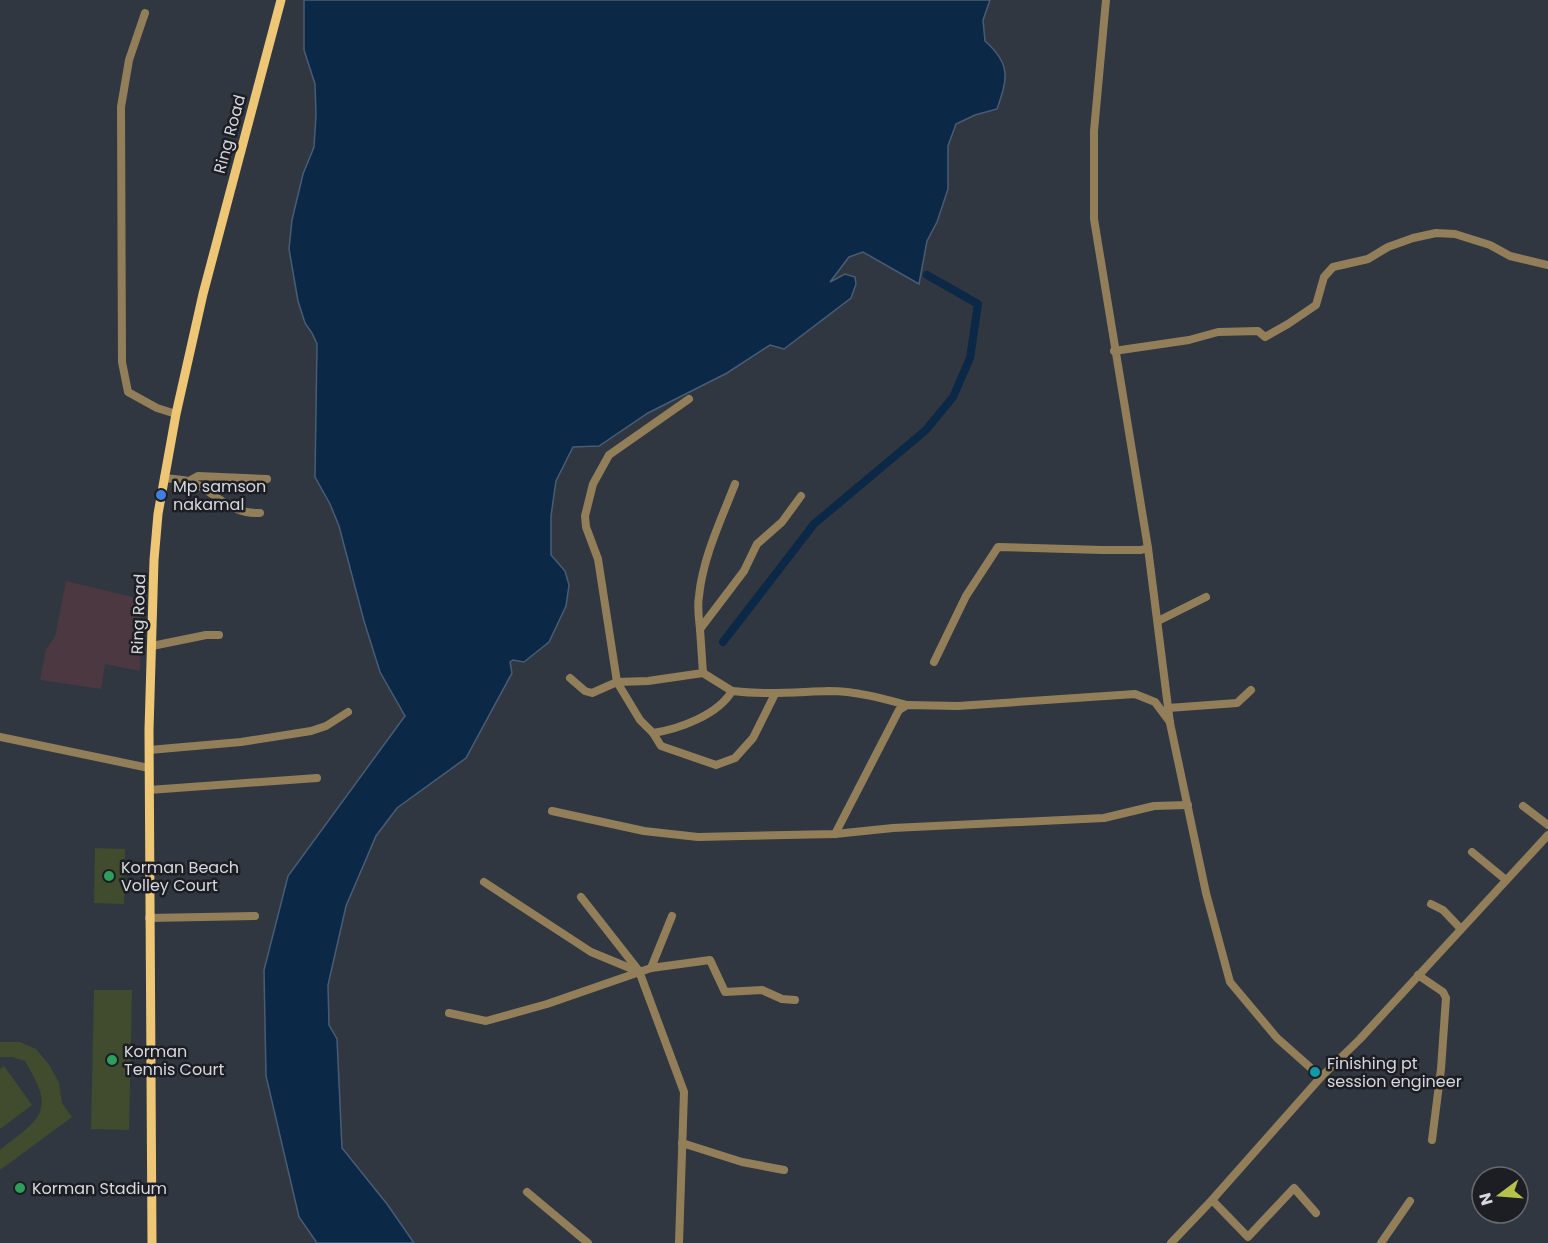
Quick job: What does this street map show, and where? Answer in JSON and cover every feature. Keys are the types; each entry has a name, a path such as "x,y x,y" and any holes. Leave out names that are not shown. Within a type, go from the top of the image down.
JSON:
{"main road":[{"name":"Ring Road","path":"152,1243 149,750 155,546 176,414 203,294 281,0"}],"street":[{"path":"1106,0 1094,131 1094,219 1148,548 1170,723 1206,893 1230,982 1277,1038 1321,1077"},
{"path":"145,13 129,60 121,107 122,362 129,392 157,408 176,414"},
{"path":"1114,351 1189,340 1218,332 1258,332 1265,337 1316,305 1324,277 1333,267 1368,259 1388,247 1436,233 1455,234 1490,245 1510,256 1548,265"},
{"path":"689,399 609,455 593,484 585,516 586,527 598,559 617,682 640,720 653,733 661,746 716,765 735,758 753,738 775,694"},
{"path":"189,481 198,476 267,479"},
{"path":"164,478 189,481 228,506 251,513 260,513"},
{"path":"703,673 698,598 717,531 735,484"},
{"path":"700,629 744,571 757,544 782,522 801,496"},
{"path":"934,662 966,596 998,547 1102,550 1148,548"},
{"path":"1158,621 1206,597"},
{"path":"152,646 206,635 219,635"},
{"path":"570,678 585,691 592,693 617,682 648,681 703,673 732,691 759,694 831,691 874,696 907,705 958,706 1135,694 1155,702 1170,723"},
{"path":"1168,708 1238,703 1251,690"},
{"path":"653,733 676,729 710,711 726,700 732,691"},
{"path":"835,834 898,710 907,705"},
{"path":"149,750 311,731 326,726 348,712"},
{"path":"0,737 149,768"},
{"path":"149,790 317,778"},
{"path":"552,811 644,831 698,837 835,834 893,828 1104,818 1154,806 1188,805"},
{"path":"1523,806 1548,825"},
{"path":"1171,1243 1321,1077 1360,1039 1548,836"},
{"path":"1472,852 1506,880"},
{"path":"484,882 591,952 639,971"},
{"path":"580,897 639,971 684,1092 679,1243"},
{"path":"1431,904 1443,910 1461,929"},
{"path":"149,918 255,916"},
{"path":"651,968 672,916"},
{"path":"449,1013 486,1021 548,1004 639,971 710,960 725,992 762,990 782,999 795,1000"},
{"path":"1418,975 1443,993 1446,998 1441,1069 1432,1140"},
{"path":"682,1143 742,1162 784,1170"},
{"path":"1212,1200 1248,1237 1294,1188 1316,1213"},
{"path":"527,1192 588,1243"},
{"path":"1381,1243 1410,1201"}],"shaded area":[{"path":"66,581 141,599 140,671 105,664 101,689 40,680 46,649 55,637"}],"green space":[{"name":"Korman Beach Volley Court","path":"95,848 125,849 124,904 94,903"},
{"name":"Korman Tennis Court","path":"94,990 132,990 129,1130 91,1129"},
{"path":"0,1042 20,1042 36,1049 50,1066 59,1083 62,1103 72,1117 0,1170 0,1150 35,1121 42,1103 35,1078 25,1061 12,1057 0,1057"},
{"path":"4,1066 32,1105 0,1129 0,1069"}],"water":[{"path":"304,0 990,0 983,20 985,41 999,57 1005,72 997,109 975,115 956,124 948,146 948,189 937,222 927,241 919,284 863,252 849,257 830,282 845,274 855,277 856,284 851,298 784,349 770,345 727,373 648,413 599,446 573,447 556,481 551,516 551,555 565,571 569,585 566,606 549,642 524,662 513,660 510,662 512,673 466,758 397,808 376,836 346,906 328,985 329,1025 337,1039 342,1148 387,1204 414,1243 317,1243 299,1217 266,1076 264,970 288,876 405,716 380,672 339,526 315,477 317,344 305,323 298,301 289,249 292,220 303,174 314,147 316,115 315,84 304,50"}],"waterway":[{"path":"723,642 814,524 926,430 953,397 970,358 978,304 927,275"}],"place":[{"name":"Mp samson nakamal","path":"161,495"},
{"name":"Korman Beach Volley Court","path":"109,876"},
{"name":"Korman Tennis Court","path":"112,1060"},
{"name":"Finishing pt session engineer","path":"1315,1072"},
{"name":"Korman Stadium","path":"20,1188"}]}
